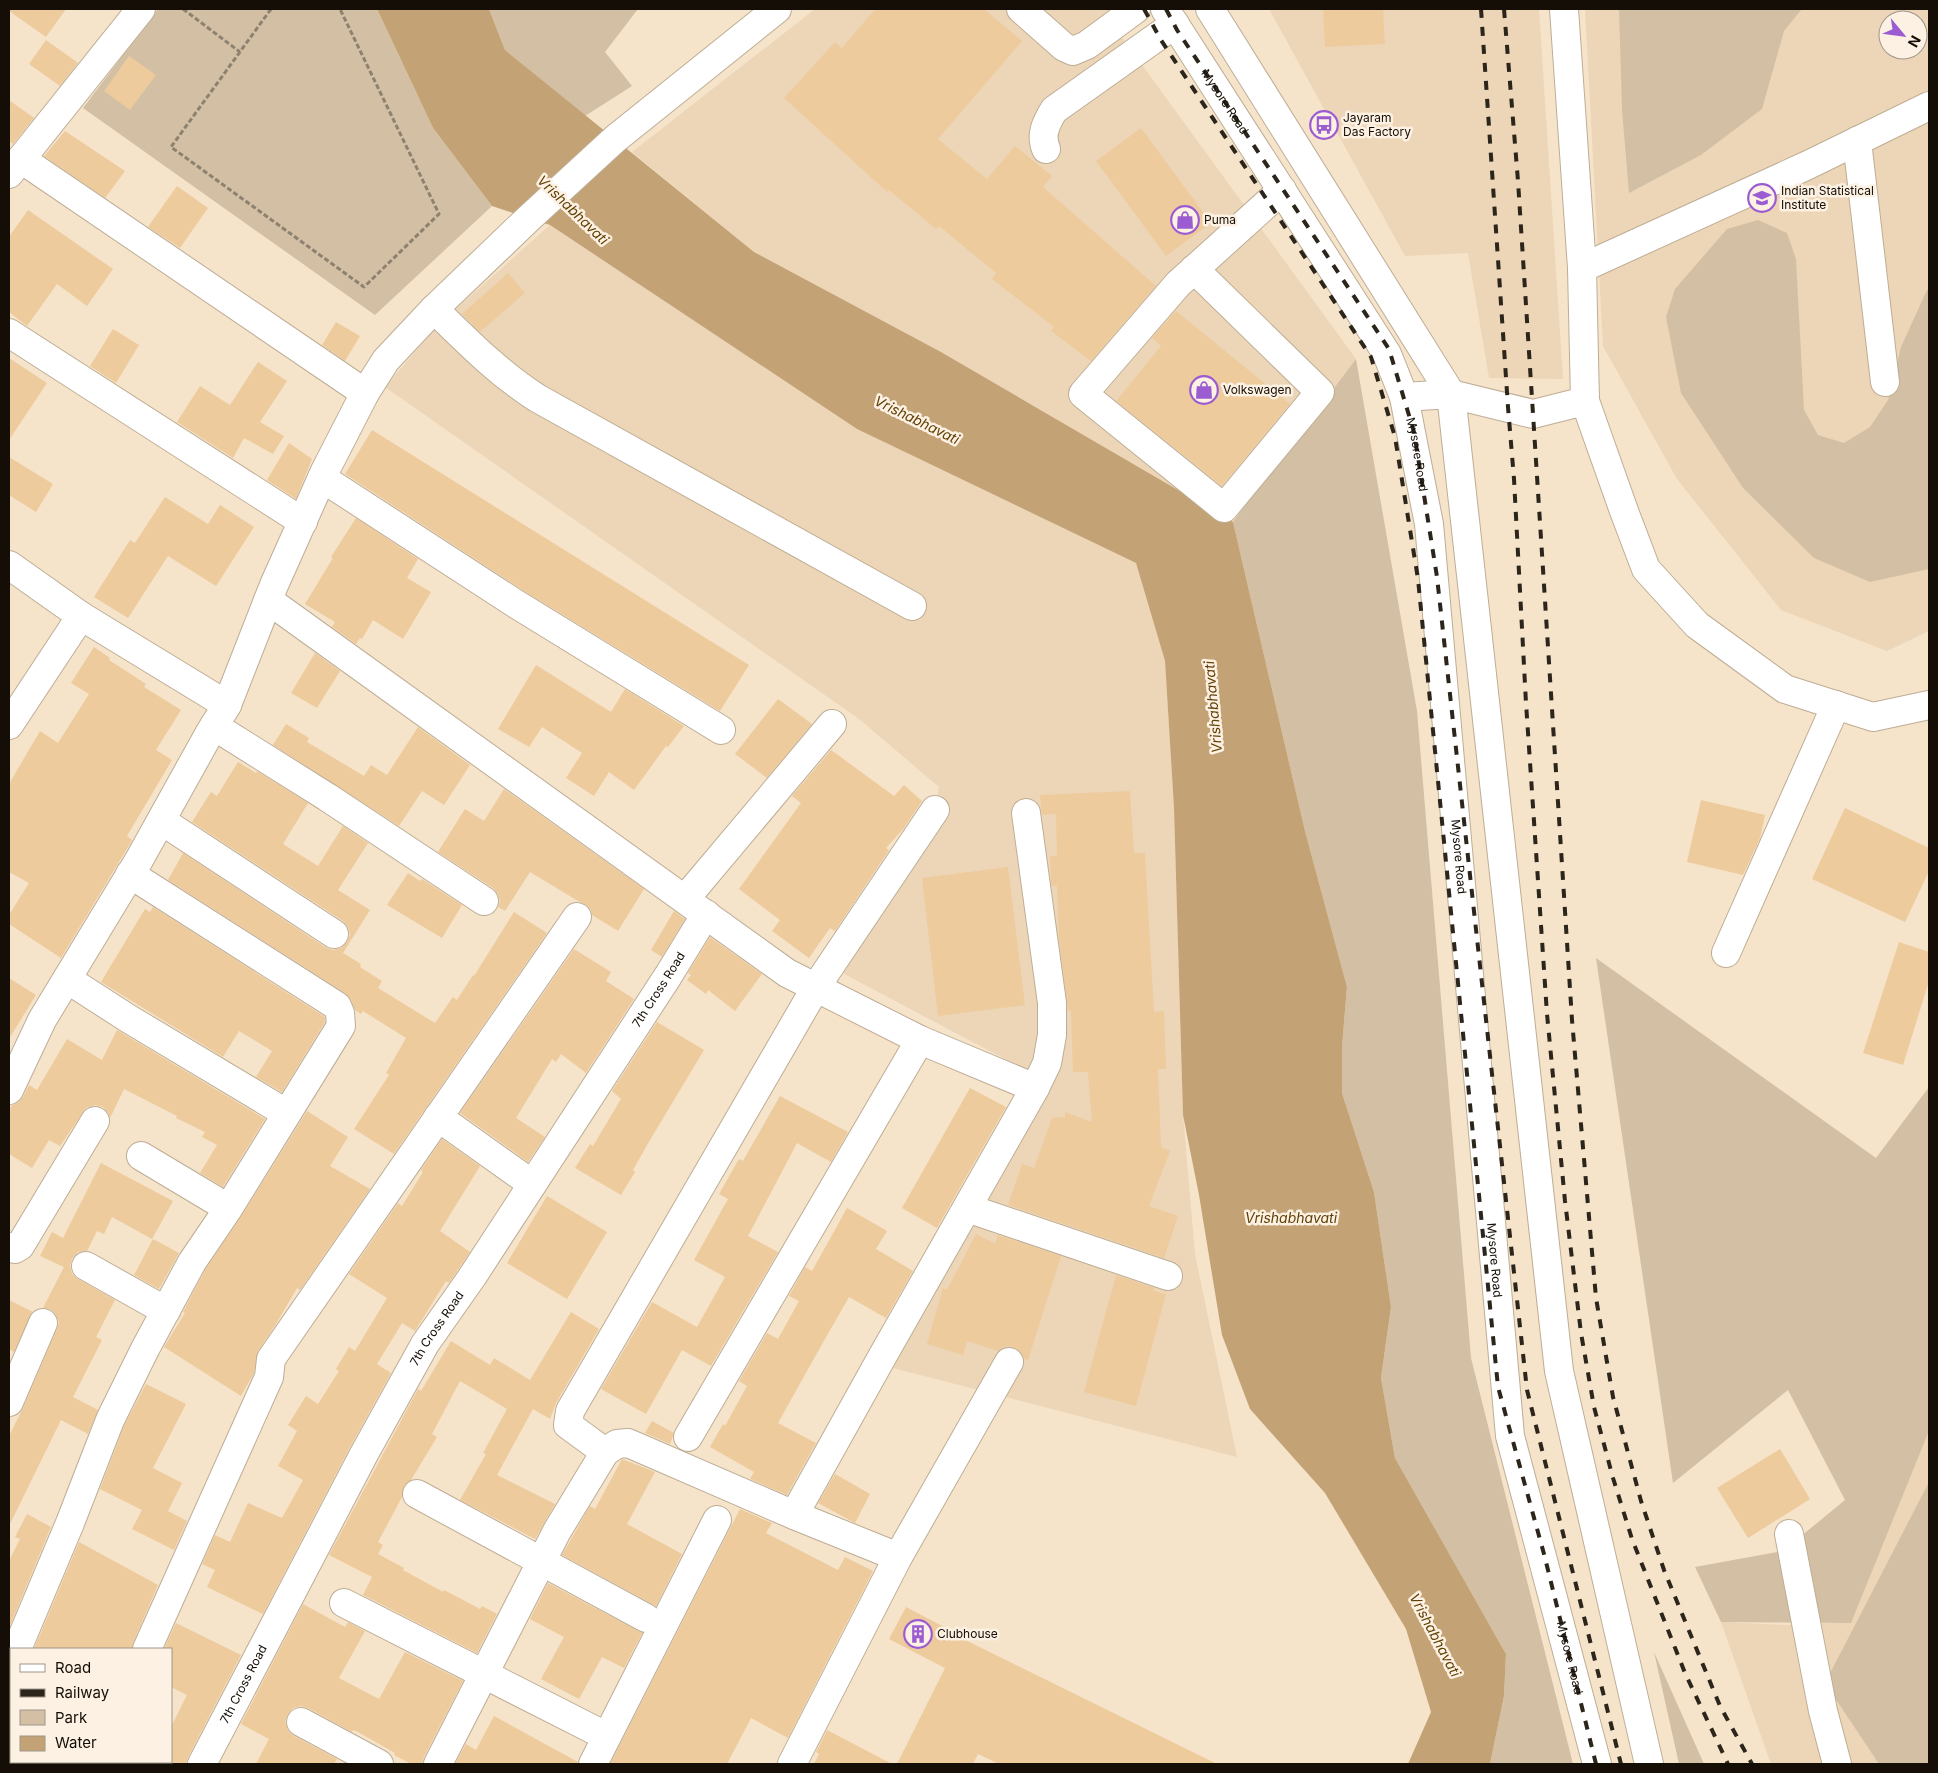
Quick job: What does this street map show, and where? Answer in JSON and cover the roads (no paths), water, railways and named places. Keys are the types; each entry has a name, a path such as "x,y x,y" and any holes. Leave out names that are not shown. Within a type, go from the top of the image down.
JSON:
{"main road":[{"path":"141,9 15,166 366,393"},
{"path":"9,1090 42,1020 162,821 221,716 268,600 322,478 366,393 386,360 434,309 615,139 777,9"},
{"path":"1021,9 1064,47 1073,51 1087,45 1136,9"},
{"path":"1210,9 1452,394 1559,1371 1649,1764"},
{"path":"1564,9 1582,268 1585,401 1646,569 1697,625 1785,689 1873,717 1929,705"},
{"path":"1046,149 1042,139 1047,121 1054,110 1170,16"},
{"name":"Mysore Road","path":"1170,16 1386,354 1404,398 1429,524 1510,1436 1597,1764"},
{"path":"1582,268 1808,166 1929,106"},
{"path":"1857,141 1885,382"},
{"path":"1229,212 1276,182"},
{"path":"1194,269 1320,392 1224,508 1083,394 1178,284 1276,182"},
{"path":"434,309 489,363 512,382 537,398 912,606"},
{"path":"9,333 302,522"},
{"path":"1404,398 1452,394 1533,414 1585,401"},
{"path":"322,478 516,604 720,730"},
{"path":"9,566 221,716 327,797 484,901"},
{"path":"268,600 787,972 920,1040 1036,1088"},
{"path":"9,725 81,616"},
{"path":"1726,954 1836,705"},
{"name":"7th Cross Road","path":"202,1764 364,1454 425,1368 425,1344 472,1277 668,976 696,907 832,724"},
{"path":"605,1452 568,1425 570,1410 816,987 935,810"},
{"path":"794,1515 1036,1088 1047,1063 1052,1034 1052,1003 1026,813"},
{"path":"162,821 334,934"},
{"path":"15,1648 70,1523 110,1420 144,1349 192,1262 339,1032 341,1019 337,1006 130,874"},
{"path":"147,1648 268,1377 271,1359 577,917"},
{"path":"67,979 129,1019 286,1113"},
{"path":"688,1437 920,1040"},
{"path":"438,1117 532,1184"},
{"path":"9,1247 15,1249 20,1246 95,1121"},
{"path":"141,1156 228,1208"},
{"path":"967,1208 1168,1276"},
{"path":"86,1266 166,1311"},
{"path":"9,1402 43,1323"},
{"path":"792,1764 898,1557 1009,1362"},
{"path":"438,1764 557,1531 605,1452 617,1444 628,1443 794,1515 898,1557"},
{"path":"417,1494 646,1618"},
{"path":"593,1764 717,1520"},
{"path":"1789,1534 1823,1711 1837,1764"},
{"path":"344,1603 596,1731"},
{"path":"301,1722 379,1764"}],"water":[{"name":"Vrishabhavati","path":"377,9 489,9 505,50 754,252 941,352 1233,522 1305,831 1347,987 1342,1047 1342,1093 1374,1192 1391,1307 1381,1378 1395,1458 1506,1654 1504,1696 1490,1764 1408,1764 1431,1712 1406,1629 1325,1493 1250,1409 1222,1335 1199,1195 1183,1115 1174,808 1165,661 1136,563 857,429 550,225 492,206 433,128"}],"railway":[{"path":"1144,9 1161,40 1371,357 1395,437 1418,579 1498,1387 1544,1554 1596,1764"},
{"path":"1166,9 1177,30 1389,349 1414,432 1437,577 1527,1390 1621,1764"},
{"path":"1481,9 1514,479 1526,703 1547,1014 1565,1201 1581,1333 1594,1407 1632,1539 1685,1673 1728,1764"},
{"path":"1504,9 1518,181 1572,1020 1596,1298 1613,1397 1641,1501 1664,1570 1720,1706 1752,1764"}],"place":[{"name":"Jayaram Das Factory","path":"1324,125"},
{"name":"Indian Statistical Institute","path":"1762,198"},
{"name":"Puma","path":"1185,220"},
{"name":"Volkswagen","path":"1204,390"},
{"name":"Clubhouse","path":"918,1634"}]}
